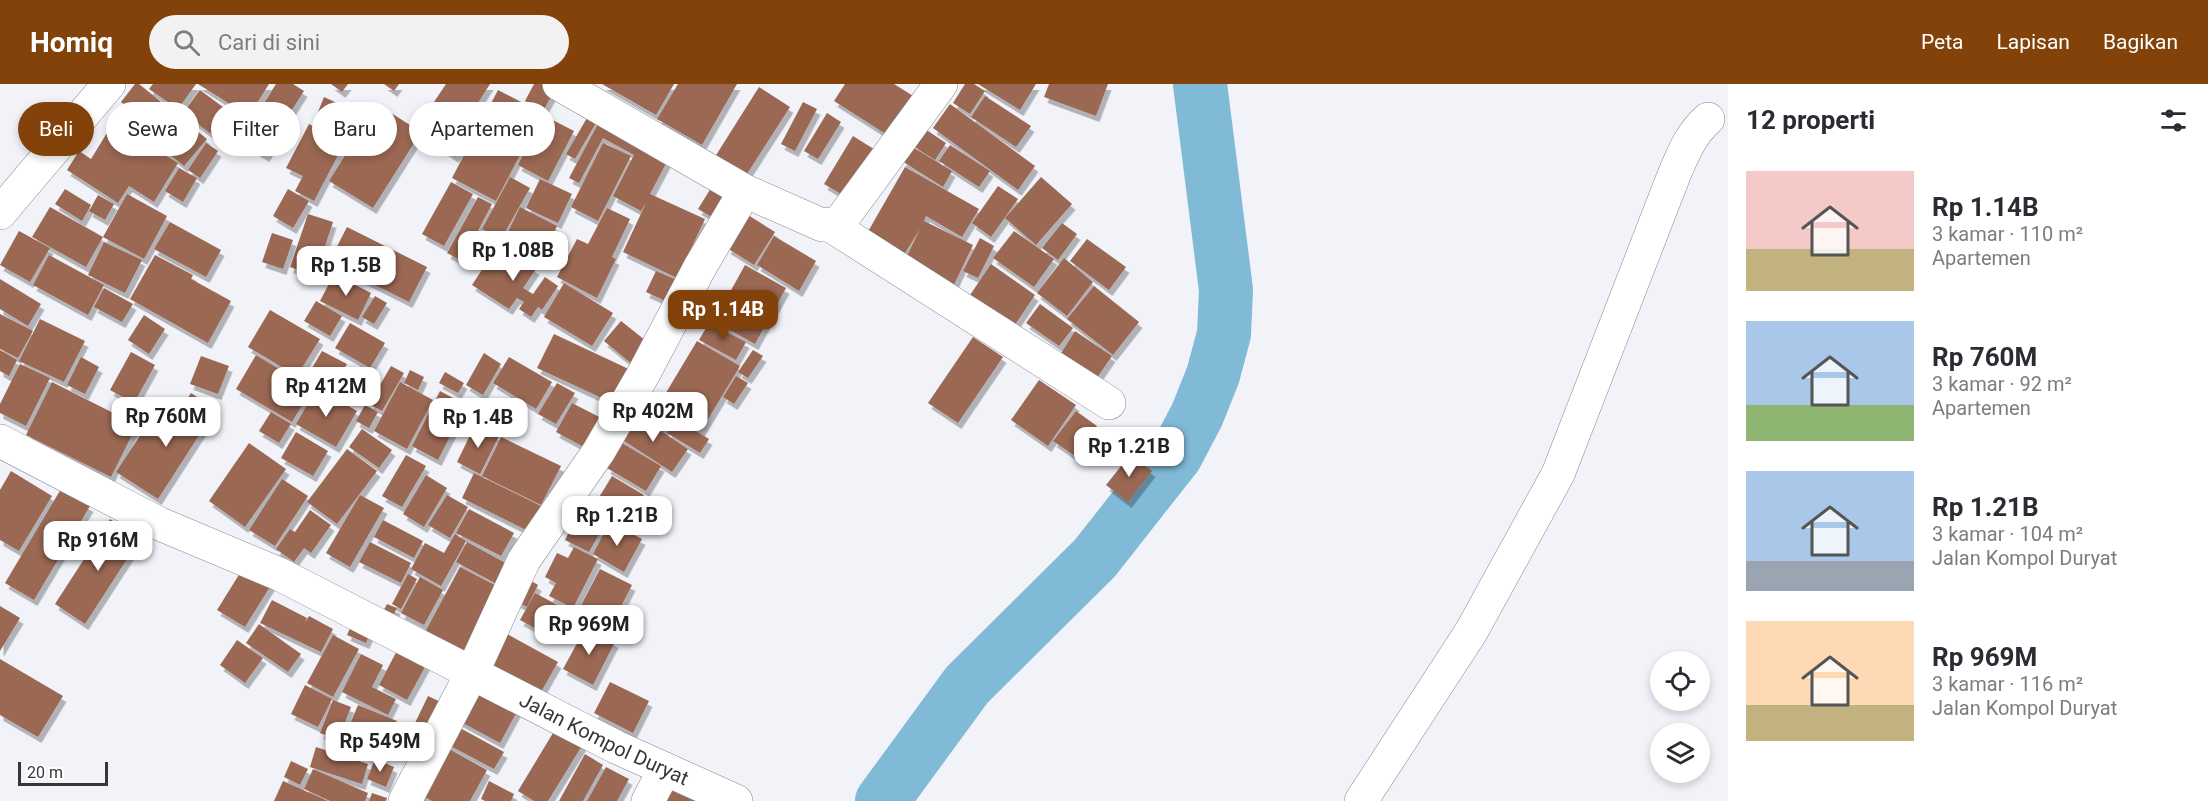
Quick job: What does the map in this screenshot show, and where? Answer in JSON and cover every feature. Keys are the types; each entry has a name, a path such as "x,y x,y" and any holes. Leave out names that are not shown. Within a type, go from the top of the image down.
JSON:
{"street":[{"path":"0,213 109,84"},
{"path":"559,84 745,190 822,225 838,223 845,215 941,84"},
{"path":"1361,801 1471,632 1558,474 1688,141 1708,119"},
{"path":"405,801 471,673 524,560 599,451 745,190"},
{"path":"830,225 1109,403"},
{"name":"Jalan Kompol Duryat","path":"0,441 160,524 279,574 616,747 736,801"},
{"path":"648,801 665,769"}],"building":[{"path":"135,84 139,84 161,102 121,102"},
{"path":"153,84 196,84 183,102 168,102 149,89"},
{"path":"198,84 269,84 258,102 227,102"},
{"path":"276,84 293,84 304,91 297,102 265,102"},
{"path":"331,84 348,84 342,92"},
{"path":"384,84 399,84 394,91"},
{"path":"446,84 490,84 479,102 434,102"},
{"path":"534,84 542,84 555,90 548,102 525,101"},
{"path":"602,84 674,84 656,115"},
{"path":"678,84 737,84 702,145 657,119"},
{"path":"845,84 894,84 918,99 892,138 834,101"},
{"path":"965,84 974,84 985,91 970,114 953,103"},
{"path":"978,84 1036,84 1020,110"},
{"path":"1049,84 1108,84 1096,116 1044,97"},
{"path":"759,87 790,107 743,180 713,160"},
{"path":"200,90 216,102 211,102 211,134 199,125 199,102 191,102"},
{"path":"498,90 521,102 492,102"},
{"path":"985,96 1031,126 1016,147 971,117"},
{"path":"324,97 335,102 322,102"},
{"path":"803,102 817,109 795,151 781,144"},
{"path":"950,104 1035,166 1018,190 933,128"},
{"path":"591,111 600,116 575,159 566,154"},
{"path":"827,113 841,122 818,159 804,151"},
{"path":"397,117 409,124 409,151 373,208 329,181 345,156 397,156"},
{"path":"555,121 574,131 548,181 518,165 522,156 555,156"},
{"path":"599,122 669,158 650,194 705,219 677,278 623,252 646,203 641,211 613,196 634,155 603,138 579,183 569,178"},
{"path":"309,124 312,126 312,156 338,156 314,201 295,191 303,176 286,168 292,156 300,156 300,141"},
{"path":"925,129 946,143 935,160 913,146"},
{"path":"199,133 207,139 199,148"},
{"path":"106,134 106,156 167,156 178,163 154,202 129,186 118,203 67,170 76,156 86,156 91,159"},
{"path":"853,136 877,151 848,198 824,184"},
{"path":"206,143 211,146 211,156 215,156 200,178 188,170"},
{"path":"603,143 631,156 598,221 571,207"},
{"path":"950,145 990,171 979,187 939,161"},
{"path":"911,146 952,171 943,187 902,161"},
{"path":"172,156 193,156 184,166"},
{"path":"464,156 520,156 496,201 452,178"},
{"path":"905,167 979,209 962,237 926,216 924,221 973,245 951,291 902,266 920,229 899,263 862,242"},
{"path":"179,168 197,178 183,202 165,191"},
{"path":"510,177 530,188 501,239 482,229"},
{"path":"1041,177 1072,204 1036,245 1005,218"},
{"path":"540,179 572,194 558,223 526,208"},
{"path":"451,182 473,194 444,246 422,234"},
{"path":"998,186 1018,199 991,237 972,223"},
{"path":"711,188 733,201 720,222 698,209"},
{"path":"65,189 91,205 82,221 55,204"},
{"path":"288,189 309,201 293,228 273,216"},
{"path":"127,194 167,216 144,259 103,237"},
{"path":"98,195 114,204 105,220 89,211"},
{"path":"478,197 492,204 462,261 447,253"},
{"path":"50,207 103,237 86,267 32,237"},
{"path":"520,207 557,226 544,254 506,236"},
{"path":"607,208 630,219 612,257 616,259 597,298 557,277 577,239 588,244"},
{"path":"308,214 333,222 315,276 290,267"},
{"path":"748,215 775,232 754,265 727,248"},
{"path":"170,222 221,250 206,277 154,249"},
{"path":"1062,223 1077,234 1058,260 1042,248"},
{"path":"347,227 427,267 409,302 329,262"},
{"path":"19,231 50,248 30,282 0,265"},
{"path":"1014,231 1054,259 1034,287 993,258"},
{"path":"272,233 293,240 283,269 262,262"},
{"path":"774,236 816,261 799,291 757,265"},
{"path":"980,238 994,246 978,278 963,271"},
{"path":"1087,239 1126,267 1109,290 1070,261"},
{"path":"104,242 142,260 125,293 88,275"},
{"path":"498,245 536,269 523,288 533,294 545,277 558,286 542,310 538,307 531,317 519,309 524,302 517,298 509,309 472,285"},
{"path":"49,255 104,285 88,315 33,285"},
{"path":"155,255 193,275 191,279 231,301 208,343 130,299"},
{"path":"1064,258 1093,282 1067,316 1037,293"},
{"path":"991,264 1035,295 1010,332 966,301"},
{"path":"745,265 786,288 755,344 714,321"},
{"path":"656,271 682,282 672,304 646,292"},
{"path":"334,274 371,293 358,320 320,301"},
{"path":"0,279 41,304 28,326 0,309"},
{"path":"564,283 613,313 592,346 544,317"},
{"path":"1094,286 1139,322 1113,355 1067,319"},
{"path":"104,288 133,304 122,322 94,307"},
{"path":"375,296 387,303 374,324 362,317"},
{"path":"316,301 342,316 330,336 304,321"},
{"path":"1040,304 1073,328 1059,346 1026,323"},
{"path":"270,310 320,339 297,376 248,347"},
{"path":"0,314 33,331 18,358 0,349"},
{"path":"144,315 165,329 149,354 128,340"},
{"path":"40,319 85,341 64,382 19,361"},
{"path":"621,321 650,344 633,365 604,341"},
{"path":"350,323 385,343 370,368 335,348"},
{"path":"709,323 746,342 736,360 699,340"},
{"path":"1075,331 1112,356 1090,388 1055,363"},
{"path":"554,334 635,372 619,406 537,368"},
{"path":"973,337 1003,357 958,423 928,403"},
{"path":"697,341 740,366 701,431 658,406"},
{"path":"0,350 17,360 9,376 0,371"},
{"path":"753,350 763,356 748,378 738,372"},
{"path":"322,351 347,364 331,392 306,378"},
{"path":"131,352 155,365 134,403 110,390"},
{"path":"484,353 501,364 483,395 466,385"},
{"path":"256,355 312,389 292,422 236,389"},
{"path":"201,356 229,366 218,394 190,384"},
{"path":"81,357 99,367 85,394 67,385"},
{"path":"509,357 552,382 536,409 493,383"},
{"path":"20,364 50,378 26,426 0,413 0,404"},
{"path":"391,366 404,373 382,411 369,404"},
{"path":"410,370 424,377 418,390 404,383"},
{"path":"350,371 366,381 355,399 338,390"},
{"path":"445,372 464,383 458,393 439,383"},
{"path":"736,376 748,383 734,404 723,397"},
{"path":"1039,380 1076,405 1048,446 1011,420"},
{"path":"52,382 137,425 111,477 26,435"},
{"path":"400,382 433,400 407,449 374,431"},
{"path":"557,383 575,393 556,424 538,414"},
{"path":"317,388 357,411 336,447 296,424"},
{"path":"440,391 466,405 438,460 412,446"},
{"path":"191,393 216,409 158,499 116,472 145,428 161,439"},
{"path":"644,400 657,409 649,421 636,412"},
{"path":"572,403 607,421 591,451 556,432"},
{"path":"365,405 378,412 369,428 356,421"},
{"path":"658,410 672,420 664,432 650,423"},
{"path":"1076,411 1097,426 1075,456 1053,441"},
{"path":"271,412 291,424 279,443 259,431"},
{"path":"634,413 688,449 672,472 618,437"},
{"path":"676,419 709,439 700,453 667,433"},
{"path":"475,425 499,436 480,474 457,462"},
{"path":"362,429 392,450 379,468 349,447"},
{"path":"296,432 328,451 313,476 281,458"},
{"path":"501,437 561,466 541,505 482,476"},
{"path":"249,443 286,469 245,527 209,501"},
{"path":"622,443 661,466 646,491 607,468"},
{"path":"347,449 377,471 337,524 307,502"},
{"path":"406,455 426,466 402,507 382,496"},
{"path":"1130,455 1152,471 1128,502 1106,485"},
{"path":"11,471 52,496 19,551 0,540 0,490"},
{"path":"474,473 551,511 538,536 462,498"},
{"path":"426,475 447,488 424,527 403,514"},
{"path":"612,476 644,495 630,518 598,499"},
{"path":"282,479 308,496 275,546 249,530"},
{"path":"61,489 90,506 34,600 5,583"},
{"path":"360,495 384,508 350,567 326,553"},
{"path":"447,495 468,507 450,538 428,525"},
{"path":"469,509 514,533 501,556 456,533"},
{"path":"310,510 331,525 311,553 304,548 294,562 276,549 290,529 295,532"},
{"path":"576,518 601,531 589,552 565,540"},
{"path":"110,519 140,539 85,624 55,604"},
{"path":"383,520 423,541 414,558 374,537"},
{"path":"610,522 642,539 624,572 593,554"},
{"path":"455,534 466,541 441,586 411,569 425,543 444,553"},
{"path":"370,542 411,563 401,583 359,562"},
{"path":"467,542 515,568 504,588 456,562"},
{"path":"574,547 598,559 573,608 549,596 556,583 545,577 557,553 568,558"},
{"path":"245,565 273,582 245,627 217,610"},
{"path":"460,567 506,591 469,659 424,634"},
{"path":"600,569 632,585 609,630 577,613"},
{"path":"408,574 417,579 401,609 392,604"},
{"path":"521,575 538,585 527,607 509,598"},
{"path":"420,577 443,590 424,625 401,613"},
{"path":"535,593 567,610 553,638 520,620"},
{"path":"272,600 307,618 304,624 309,616 333,629 321,652 260,623"},
{"path":"387,604 397,608 388,626 378,621"},
{"path":"0,606 20,618 0,651"},
{"path":"354,619 373,627 366,643 347,635"},
{"path":"259,624 301,654 288,672 246,643"},
{"path":"586,627 615,642 593,685 563,669"},
{"path":"498,629 558,662 541,692 481,659"},
{"path":"333,635 359,649 333,697 307,683"},
{"path":"237,640 263,658 245,683 220,665"},
{"path":"402,641 431,656 407,700 379,685"},
{"path":"361,654 383,665 372,687 396,699 388,715 342,692"},
{"path":"0,659 63,696 38,737 0,715"},
{"path":"471,677 521,704 500,743 450,716"},
{"path":"610,682 649,701 633,733 594,713"},
{"path":"305,685 332,699 318,727 291,714"},
{"path":"428,696 445,704 432,731 415,723"},
{"path":"333,700 351,707 338,740 320,733"},
{"path":"358,705 397,721 382,757 343,741"},
{"path":"449,722 504,752 494,769 439,740"},
{"path":"556,728 583,744 548,801 534,801 518,791"},
{"path":"406,733 420,738 413,758 398,753"},
{"path":"440,744 487,770 470,801 432,801 413,791"},
{"path":"316,747 368,764 362,784 310,767"},
{"path":"585,754 603,765 583,801 559,801"},
{"path":"375,759 394,767 386,787 367,779"},
{"path":"291,761 308,769 300,785 284,777"},
{"path":"606,767 629,779 617,801 587,801"},
{"path":"313,769 368,793 365,801 330,801 304,789"},
{"path":"283,781 328,801 274,801"},
{"path":"489,781 514,794 511,801 481,799"},
{"path":"672,782 706,801 662,801"},
{"path":"372,793 387,798 386,801 369,801"}],"waterway":[{"path":"882,801 967,685 1095,558 1176,455 1197,415 1213,375 1224,334 1226,290 1200,84"}]}
